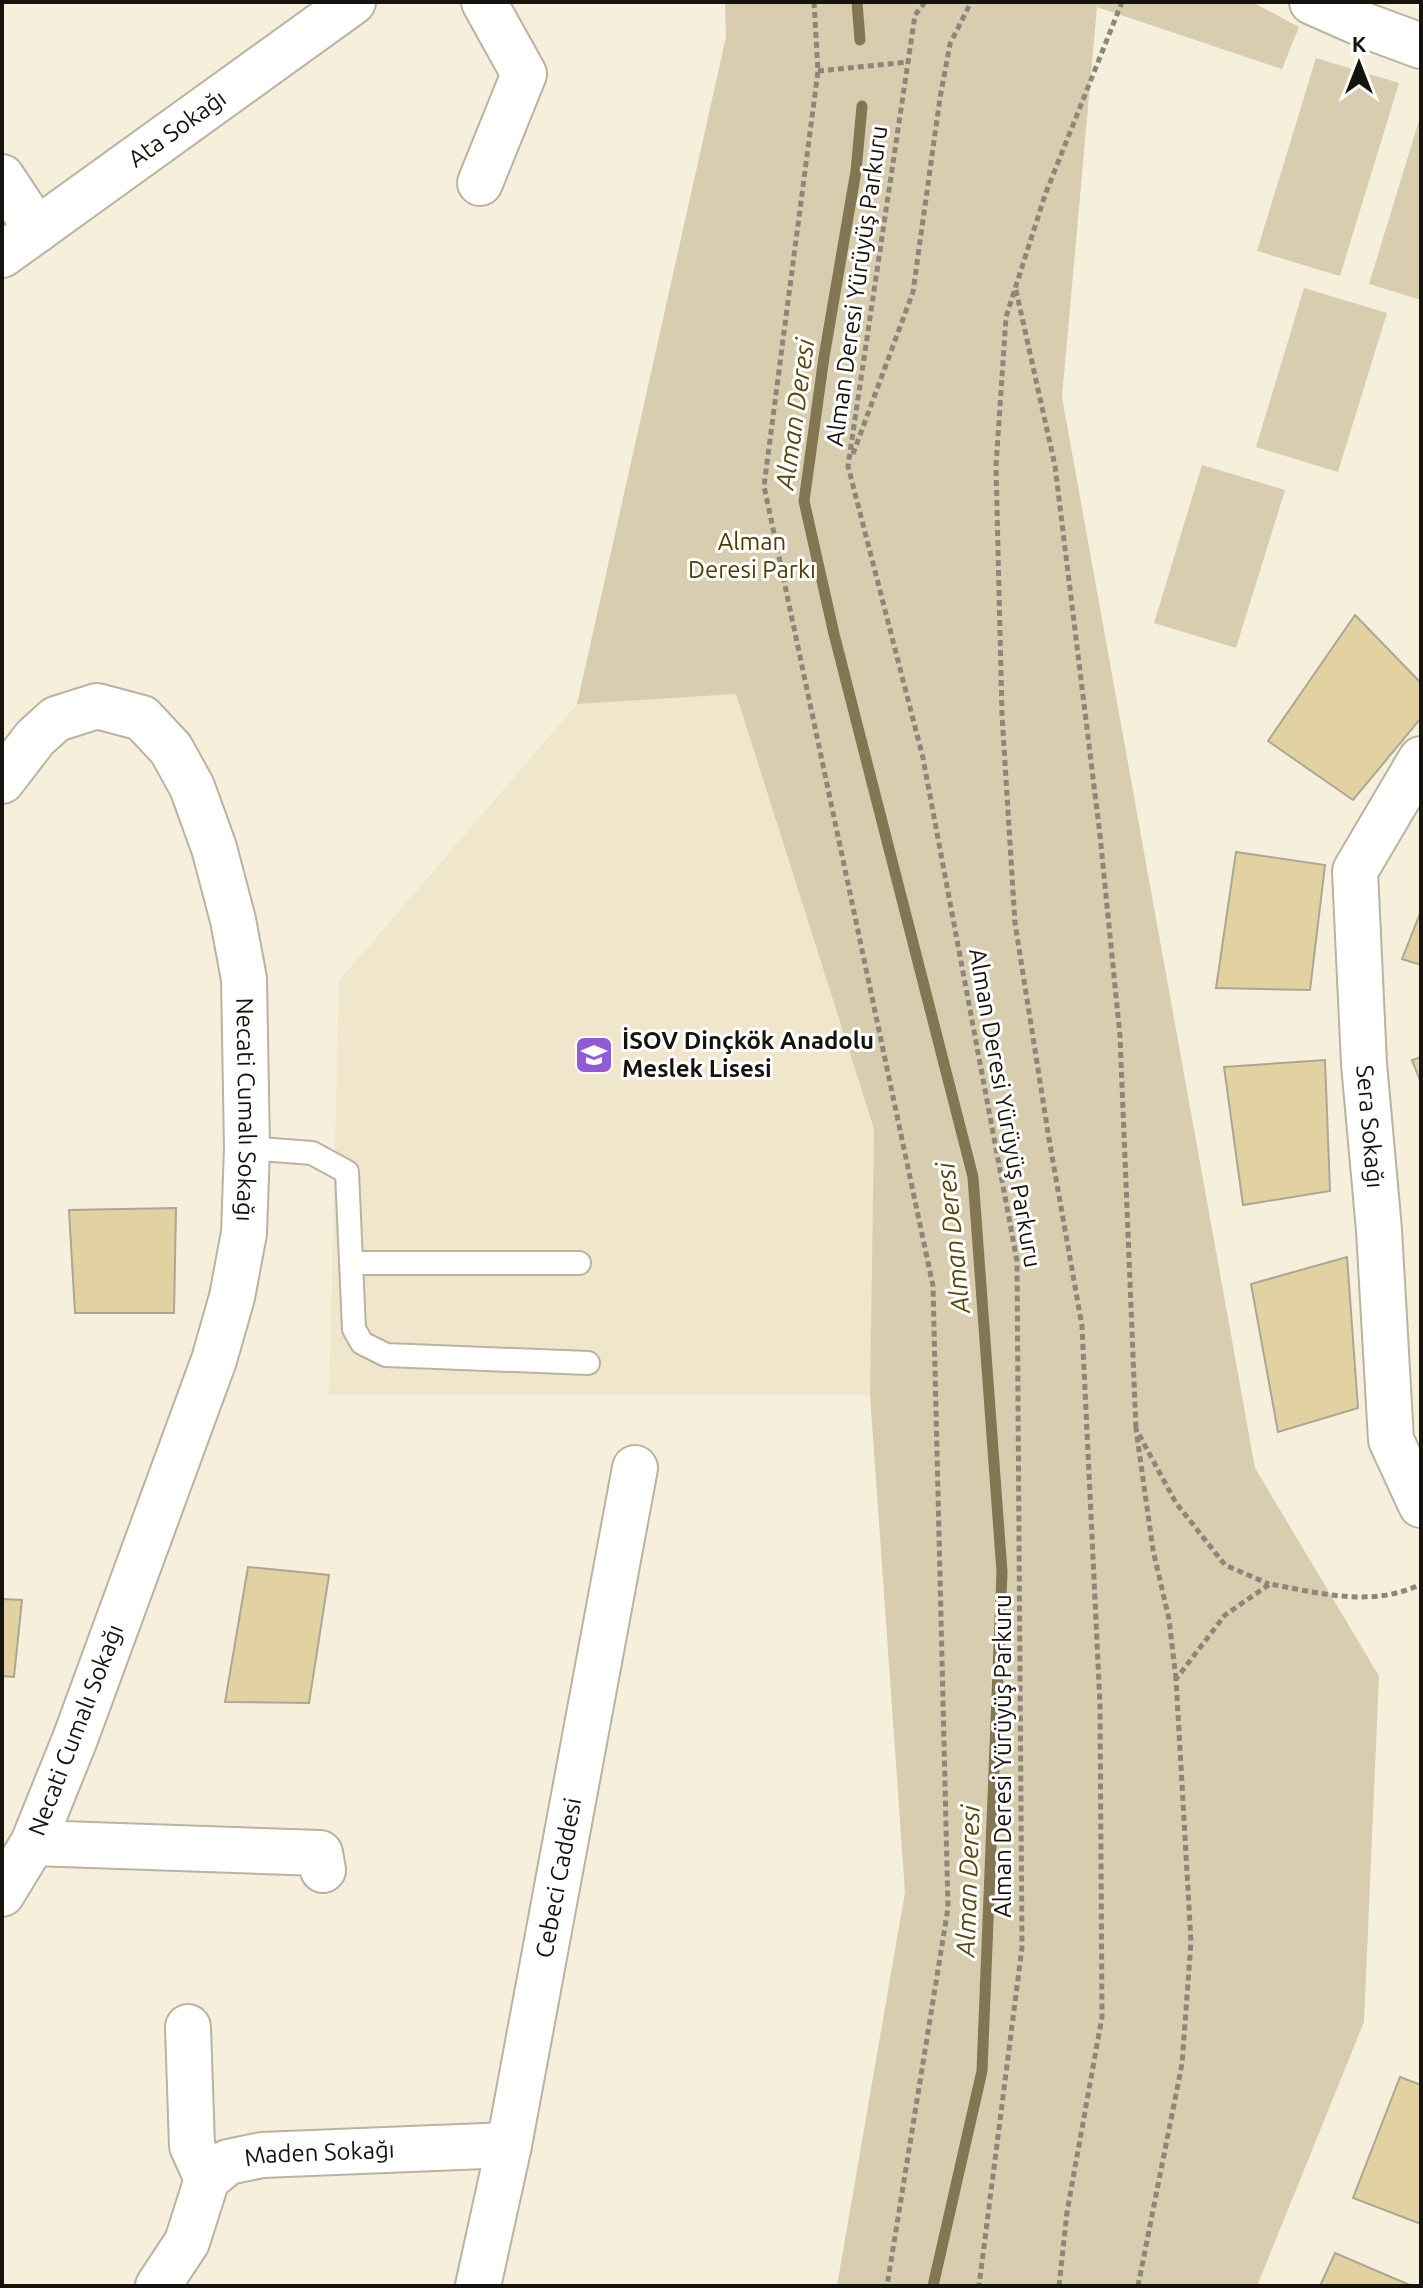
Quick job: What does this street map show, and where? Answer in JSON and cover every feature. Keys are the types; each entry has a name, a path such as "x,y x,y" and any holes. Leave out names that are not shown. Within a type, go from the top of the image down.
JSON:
{"street":[{"name":"Ata Sokağı","path":"2,255 353,2"},
{"path":"480,183 524,74 484,2"},
{"path":"1312,2 1421,46"},
{"path":"2,177 37,230"},
{"name":"Necati Cumalı Sokağı","path":"2,781 35,738 56,719 97,706 142,718 171,749 192,787 233,920 244,979 247,1148 244,1233 232,1297 214,1360 75,1739 33,1843 2,1894"},
{"name":"Sera Sokağı","path":"1421,759 1355,871 1364,1064 1379,1230 1391,1440 1421,1505"},
{"name":"Cebeci Caddesi","path":"478,2286 509,2145 635,1468"},
{"path":"33,1843 320,1853 323,1870"},
{"path":"158,2286 187,2242 207,2179 192,2146 188,2027"},
{"name":"Maden Sokağı","path":"207,2179 228,2162 262,2155 509,2145"}],"lane":[{"path":"247,1148 312,1153 347,1172 354,1329 362,1343 386,1355 588,1363"},
{"path":"352,1263 579,1263"}],"path":[{"path":"814,2 818,71 764,486 933,1286 948,1908 887,2286"},
{"name":"Alman Deresi Yürüyüş Parkuru","path":"925,2 915,15 848,466 923,758 1017,1261 1022,1947 979,2286"},
{"path":"848,466 913,292 950,44 971,2"},
{"path":"1059,2286 1067,2212 1102,2017 1100,1705 1082,1326 1015,923 1003,730 996,466 1006,317 1045,195 1122,2"},
{"path":"818,71 908,62"},
{"path":"1016,287 1055,466 1100,835 1120,1036 1136,1429 1153,1550 1169,1619 1176,1679 1191,1942 1182,2064 1138,2286"},
{"path":"1136,1429 1176,1503 1225,1565 1270,1584 1331,1596 1370,1597 1408,1591 1421,1584"},
{"path":"1176,1679 1225,1615 1270,1584"}],"shaded area":[{"name":"İSOV Dinçkök Anadolu Meslek Lisesi","path":"736,694 874,1129 870,1395 329,1395 339,981 577,704"}],"green space":[{"name":"Alman Deresi Parkı","path":"725,2 1252,2 1299,27 1282,69 1097,7 1062,397 1255,1468 1379,1676 1364,2022 1257,2286 837,2286 905,1892 870,1395 874,1129 736,694 577,704 726,37"},
{"path":"1316,58 1399,83 1340,276 1257,251"},
{"path":"1421,114 1421,300 1369,284"},
{"path":"1304,288 1387,313 1338,472 1256,447"},
{"path":"1202,465 1285,490 1236,648 1154,623"}],"building":[{"path":"1355,615 1421,683 1421,718 1353,800 1268,741"},
{"path":"1236,852 1325,865 1310,990 1216,988"},
{"path":"1421,911 1421,965 1402,959"},
{"path":"1421,1057 1421,1083 1412,1060"},
{"path":"1325,1060 1330,1191 1243,1205 1224,1067"},
{"path":"176,1208 174,1313 75,1313 69,1210"},
{"path":"1347,1257 1358,1408 1278,1432 1251,1284"},
{"path":"248,1567 329,1575 309,1703 225,1702"},
{"path":"2,1599 22,1600 14,1677 2,1676"},
{"path":"1400,2077 1421,2085 1421,2224 1353,2198"},
{"path":"1335,2253 1412,2286 1320,2286"}],"waterway":[{"name":"Alman Deresi","path":"857,2 860,40"},
{"name":"Alman Deresi","path":"862,106 856,171 824,357 804,501 834,634 973,1177 1002,1572 982,2071 933,2286"}],"place":[{"name":"İSOV Dinçkök Anadolu Meslek Lisesi","path":"594,1055"}]}
